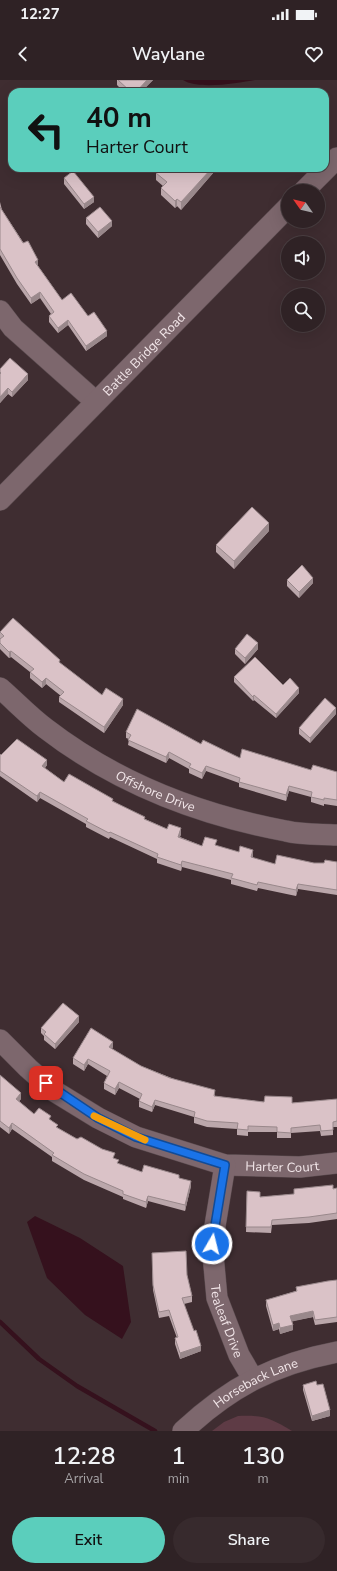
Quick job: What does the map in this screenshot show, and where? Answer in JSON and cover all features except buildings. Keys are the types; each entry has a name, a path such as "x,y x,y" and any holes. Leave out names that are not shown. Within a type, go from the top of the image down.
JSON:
{"street":[{"path":"329,166 337,158"},
{"path":"311,184 323,172"},
{"name":"Battle Bridge Road","path":"0,500 281,215"},
{"path":"0,311 7,333 96,402"},
{"name":"Offshore Drive","path":"0,688 45,728 100,764 156,792 209,812 287,832 337,835"},
{"name":"Harter Court","path":"0,1040 54,1091 98,1118 136,1137 225,1165 300,1167 337,1163"},
{"name":"Tealeaf Drive","path":"225,1165 212,1244 217,1298 239,1355 253,1378"},
{"name":"Horseback Lane","path":"183,1431 198,1418 253,1378 282,1365 337,1352"}],"shaded area":[{"path":"183,80 255,80 218,85 198,85"},
{"path":"35,1216 80,1238 123,1266 131,1322 122,1339 85,1315 47,1278 27,1222"},
{"path":"238,1416 266,1418 292,1431 212,1431 224,1422"}],"waterway":[{"path":"0,1322 39,1359 77,1386 155,1431"}],"slow traffic":[{"path":"94,1116 145,1140"}],"route":[{"path":"46,1083 54,1091 98,1118 136,1137 225,1165 212,1244"}]}
